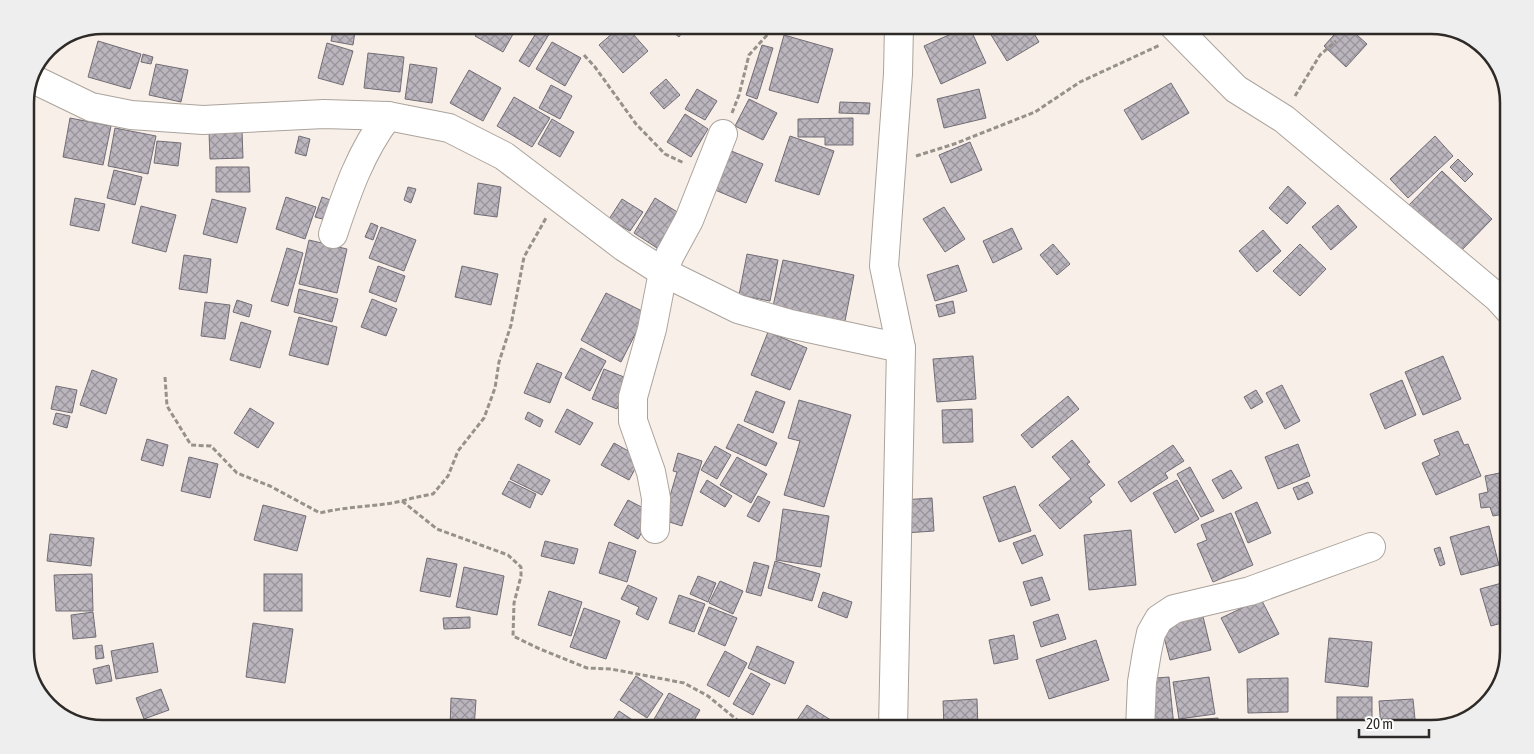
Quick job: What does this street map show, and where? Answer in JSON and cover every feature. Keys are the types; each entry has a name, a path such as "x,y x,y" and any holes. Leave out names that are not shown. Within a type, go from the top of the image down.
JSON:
{"street":[{"path":"893,720 901,348 884,266 898,74 899,34"},
{"path":"1182,34 1236,89 1284,119 1500,300"},
{"path":"37,81 91,107 131,115 203,120 324,114 388,116 449,128 504,156 624,247 663,272 738,309 790,324 901,348"},
{"path":"333,234 354,172 373,136 388,116"},
{"path":"655,528 656,498 651,472 633,421 633,397 652,329 663,272 689,220 723,134"},
{"path":"1140,720 1142,682 1147,652 1158,620 1174,609 1250,592 1371,547"}],"path":[{"path":"723,134 739,95 749,55 769,34"},
{"path":"892,164 954,144 1035,112 1080,82 1170,34"},
{"path":"1284,119 1288,106 1320,55 1336,41"},
{"path":"584,55 595,67 636,124 665,154 707,174"},
{"path":"165,377 167,406 191,445 211,446 237,473 270,486 320,513 340,508 402,501 415,496 433,494 448,476 458,451 484,418 495,388 499,362 511,325 524,257 552,209 554,194"},
{"path":"402,501 437,529 508,555 521,566 521,576 514,603 514,636 587,668 611,669 684,683 708,696 737,720"}],"building":[{"path":"332,34 355,34 353,45 331,41"},
{"path":"476,34 513,34 503,52 475,36"},
{"path":"536,34 549,34 529,67 519,61"},
{"path":"612,34 633,34 648,51 623,73 599,45"},
{"path":"951,34 973,34 986,63 941,84 924,46"},
{"path":"990,34 1034,34 1039,42 1007,61"},
{"path":"1335,34 1356,34 1367,44 1346,67 1324,46"},
{"path":"784,35 833,49 818,103 769,90"},
{"path":"98,41 141,54 130,89 88,77"},
{"path":"552,42 581,58 565,86 536,69"},
{"path":"327,43 353,51 343,85 318,78"},
{"path":"762,45 773,48 757,99 746,95"},
{"path":"368,53 404,57 400,92 364,88"},
{"path":"143,54 153,57 151,64 141,62"},
{"path":"156,64 188,70 181,102 149,95"},
{"path":"410,64 437,68 432,103 405,99"},
{"path":"469,70 501,88 483,121 450,103"},
{"path":"666,79 680,95 664,109 650,93"},
{"path":"1171,83 1189,113 1142,140 1124,110"},
{"path":"551,85 572,96 560,119 539,108"},
{"path":"697,89 717,101 705,120 685,109"},
{"path":"979,89 986,118 944,128 937,99"},
{"path":"514,97 550,118 532,147 497,126"},
{"path":"749,99 777,113 763,140 735,126"},
{"path":"840,102 870,103 869,114 839,113"},
{"path":"685,114 708,129 691,157 667,142"},
{"path":"70,118 111,126 103,165 63,157"},
{"path":"853,118 853,145 825,145 825,137 798,137 798,119"},
{"path":"552,119 574,132 560,157 538,144"},
{"path":"115,128 156,136 148,174 108,166"},
{"path":"242,131 243,158 210,159 209,132"},
{"path":"299,136 310,139 306,156 295,153"},
{"path":"790,136 834,151 819,195 775,181"},
{"path":"1435,136 1453,156 1408,198 1390,179"},
{"path":"157,141 181,143 178,166 154,163"},
{"path":"970,142 982,170 951,183 939,155"},
{"path":"724,148 763,164 746,203 708,187"},
{"path":"1458,159 1473,174 1465,182 1450,167"},
{"path":"216,167 249,167 250,192 216,192"},
{"path":"114,170 142,177 135,205 107,198"},
{"path":"1442,171 1492,219 1459,253 1409,205"},
{"path":"478,183 501,187 497,217 474,214"},
{"path":"1288,186 1306,203 1287,224 1269,208"},
{"path":"408,187 416,189 411,203 404,200"},
{"path":"286,197 316,207 305,239 276,229"},
{"path":"322,197 333,201 326,220 315,217"},
{"path":"75,198 105,204 99,231 70,225"},
{"path":"655,198 682,215 660,250 634,233"},
{"path":"212,199 246,208 237,243 203,234"},
{"path":"622,199 643,212 630,231 609,219"},
{"path":"1338,205 1357,227 1331,250 1312,227"},
{"path":"141,206 176,215 166,252 132,243"},
{"path":"944,207 965,239 945,252 923,219"},
{"path":"371,223 378,226 373,240 365,237"},
{"path":"381,227 416,240 404,271 369,258"},
{"path":"1012,228 1022,249 993,263 983,241"},
{"path":"1263,230 1281,251 1257,272 1239,251"},
{"path":"309,240 347,249 337,293 299,284"},
{"path":"1053,244 1070,264 1057,275 1040,255"},
{"path":"1300,244 1326,269 1300,296 1273,271"},
{"path":"287,248 303,253 288,306 271,301"},
{"path":"747,254 778,260 770,301 739,295"},
{"path":"184,255 211,259 207,293 179,289"},
{"path":"783,260 854,275 844,326 772,311"},
{"path":"958,265 967,291 935,301 927,275"},
{"path":"378,266 405,276 396,302 369,292"},
{"path":"462,266 498,274 491,305 455,297"},
{"path":"299,289 338,299 332,322 294,312"},
{"path":"606,293 646,313 621,362 581,340"},
{"path":"372,299 397,309 386,336 361,327"},
{"path":"237,300 252,305 249,317 233,312"},
{"path":"953,301 955,313 939,317 936,305"},
{"path":"205,302 230,305 225,339 201,336"},
{"path":"299,317 337,327 328,365 289,355"},
{"path":"241,322 271,331 260,368 230,360"},
{"path":"768,332 807,348 790,390 751,375"},
{"path":"581,348 606,361 590,391 565,378"},
{"path":"973,356 976,399 937,402 933,359"},
{"path":"1443,356 1461,399 1423,415 1405,372"},
{"path":"537,363 562,373 550,403 524,393"},
{"path":"604,369 629,379 617,409 592,399"},
{"path":"92,370 117,379 106,414 80,405"},
{"path":"1402,380 1416,415 1385,429 1370,394"},
{"path":"1282,385 1300,421 1285,429 1266,393"},
{"path":"56,386 77,390 72,413 51,409"},
{"path":"1256,390 1263,402 1251,409 1244,397"},
{"path":"756,391 785,402 773,433 744,421"},
{"path":"1068,396 1079,409 1032,448 1021,435"},
{"path":"799,400 851,415 824,507 784,495 800,441 788,438"},
{"path":"250,408 274,423 258,448 234,433"},
{"path":"567,409 593,423 580,445 555,432"},
{"path":"972,409 973,442 943,443 942,410"},
{"path":"528,412 543,420 540,427 525,419"},
{"path":"56,413 70,416 67,428 53,424"},
{"path":"738,424 777,443 766,466 726,448"},
{"path":"1458,431 1464,445 1468,444 1481,476 1436,495 1422,463 1440,455 1434,440"},
{"path":"147,439 168,445 163,466 141,460"},
{"path":"1072,440 1090,462 1087,464 1105,485 1089,498 1092,502 1060,529 1039,505 1071,479 1052,457"},
{"path":"614,443 641,458 629,480 601,465"},
{"path":"1298,444 1310,476 1278,489 1265,457"},
{"path":"1173,445 1184,461 1165,473 1168,478 1131,502 1118,482"},
{"path":"715,446 731,455 717,479 701,470"},
{"path":"678,453 702,461 682,526 663,520 677,472 673,471"},
{"path":"189,457 218,464 210,498 181,491"},
{"path":"737,457 767,474 751,503 720,485"},
{"path":"518,464 550,480 542,495 510,479"},
{"path":"1190,467 1214,511 1201,517 1177,474"},
{"path":"1231,470 1242,488 1223,499 1212,480"},
{"path":"1500,473 1500,515 1493,516 1490,507 1481,508 1479,494 1488,492 1485,476"},
{"path":"707,480 732,496 725,507 700,492"},
{"path":"1177,480 1199,519 1175,533 1153,493"},
{"path":"509,481 536,494 530,508 502,494"},
{"path":"1308,482 1313,493 1298,500 1293,488"},
{"path":"1015,486 1031,531 999,542 983,497"},
{"path":"758,496 770,502 759,522 747,516"},
{"path":"932,498 934,531 905,533 902,500"},
{"path":"628,500 653,513 638,539 614,525"},
{"path":"1257,502 1271,533 1248,543 1235,512"},
{"path":"263,505 306,516 297,551 254,540"},
{"path":"783,509 829,516 821,567 776,560"},
{"path":"1231,513 1253,565 1213,582 1197,544 1207,540 1201,525"},
{"path":"1489,526 1499,565 1461,575 1450,537"},
{"path":"1131,530 1136,585 1089,590 1084,535"},
{"path":"50,534 94,538 91,566 47,561"},
{"path":"1035,535 1043,555 1022,564 1013,543"},
{"path":"545,541 578,549 574,564 541,556"},
{"path":"609,542 636,551 627,582 599,573"},
{"path":"1440,547 1445,564 1440,566 1434,549"},
{"path":"427,558 457,564 450,597 420,591"},
{"path":"775,561 820,574 812,601 768,588"},
{"path":"754,562 769,566 761,596 746,592"},
{"path":"464,567 504,576 497,615 456,607"},
{"path":"92,574 93,611 56,611 54,575"},
{"path":"264,574 302,574 302,611 264,611"},
{"path":"698,576 716,583 708,602 690,594"},
{"path":"1042,577 1050,600 1031,606 1023,582"},
{"path":"720,581 743,591 733,614 709,603"},
{"path":"1500,583 1500,624 1491,626 1480,589"},
{"path":"628,585 657,598 648,620 636,614 639,607 621,599"},
{"path":"549,591 582,602 571,636 538,625"},
{"path":"823,592 852,602 847,618 818,607"},
{"path":"679,595 705,604 694,632 669,623"},
{"path":"1261,599 1279,634 1239,653 1221,618"},
{"path":"709,607 737,618 725,646 698,634"},
{"path":"584,608 620,621 606,659 570,647"},
{"path":"1201,608 1211,650 1170,660 1159,618"},
{"path":"93,612 96,637 73,639 71,615"},
{"path":"1058,614 1066,639 1041,647 1033,622"},
{"path":"470,617 470,628 444,629 443,618"},
{"path":"253,623 293,629 285,683 246,677"},
{"path":"1014,635 1018,659 994,664 989,640"},
{"path":"1329,638 1372,642 1368,687 1325,682"},
{"path":"1096,640 1109,680 1049,699 1036,660"},
{"path":"153,643 158,672 116,679 111,651"},
{"path":"102,645 104,658 96,659 95,646"},
{"path":"757,646 794,662 785,684 748,668"},
{"path":"725,651 747,663 729,697 707,685"},
{"path":"109,665 112,681 96,684 93,669"},
{"path":"751,673 770,684 753,715 733,704"},
{"path":"636,676 663,694 647,718 620,700"},
{"path":"1169,677 1173,720 1148,720 1130,680"},
{"path":"1209,677 1215,714 1179,719 1173,682"},
{"path":"1288,678 1288,712 1248,713 1247,679"},
{"path":"161,689 169,710 144,719 136,698"},
{"path":"669,693 700,710 694,720 654,720"},
{"path":"1337,697 1372,697 1372,720 1337,720"},
{"path":"451,698 476,700 475,720 450,720"},
{"path":"977,699 978,720 944,720 943,701"},
{"path":"1413,699 1415,720 1380,720 1379,701"},
{"path":"807,705 831,720 797,720"},
{"path":"619,711 632,720 613,720"},
{"path":"1218,718 1218,720 1191,720"}]}
